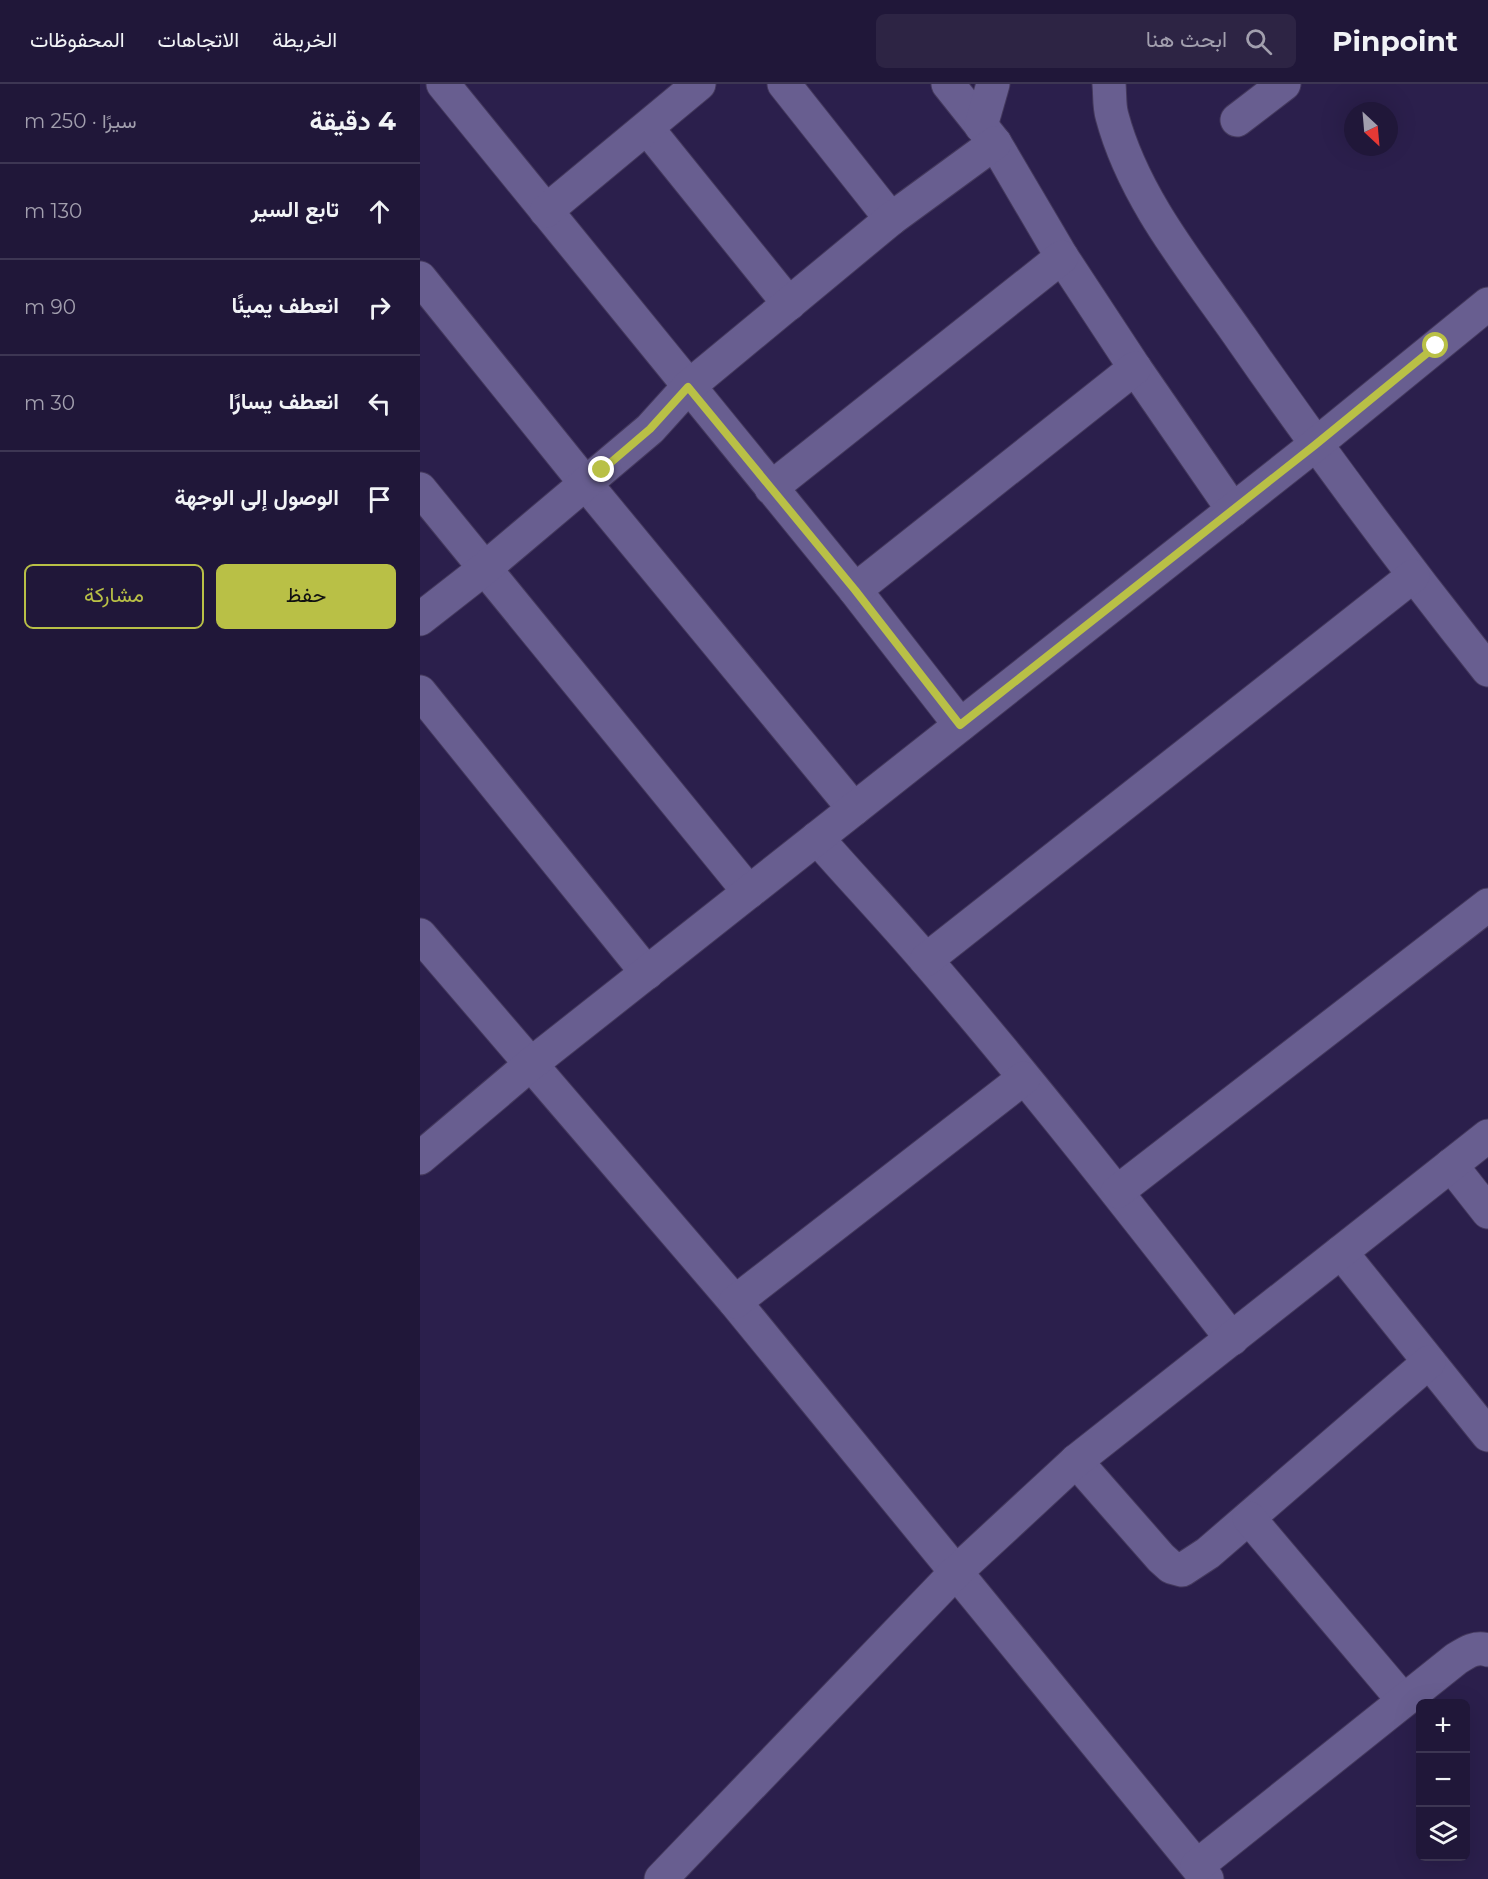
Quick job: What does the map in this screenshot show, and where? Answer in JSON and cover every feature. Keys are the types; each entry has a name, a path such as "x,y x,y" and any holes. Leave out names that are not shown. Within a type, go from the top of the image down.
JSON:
{"street":[{"path":"420,93 431,84"},
{"path":"443,84 855,590 960,725"},
{"path":"546,211 699,84"},
{"path":"784,84 891,219"},
{"path":"948,84 988,134 1062,257 1134,368 1233,510"},
{"path":"420,619 586,484 650,429 688,387 891,219 988,134 993,84"},
{"path":"1109,84 1112,114 1126,156 1146,196 1169,233 1315,445 1413,576 1488,670"},
{"path":"1237,120 1284,84"},
{"path":"647,128 789,304"},
{"path":"771,488 1062,257"},
{"path":"420,278 586,484 854,809"},
{"path":"422,1152 1315,445 1488,304"},
{"path":"855,590 1134,368"},
{"path":"420,489 748,892"},
{"path":"926,960 1413,576"},
{"path":"420,692 647,973"},
{"path":"817,838 926,960 1024,1078 1232,1339"},
{"path":"1117,1192 1488,905"},
{"path":"420,934 735,1302 1202,1873 1403,1700 1468,1651 1480,1648 1488,1650"},
{"path":"735,1302 1024,1078"},
{"path":"661,1879 955,1573 1077,1461 1488,1136"},
{"path":"1451,1165 1488,1212"},
{"path":"1341,1252 1488,1435"},
{"path":"1077,1461 1161,1558 1171,1567 1182,1570 1194,1564 1249,1518 1429,1362"},
{"path":"1249,1518 1403,1700"}],"route":[{"path":"602,470 650,429 688,387 855,590 960,725 1315,445 1436,346"}]}
